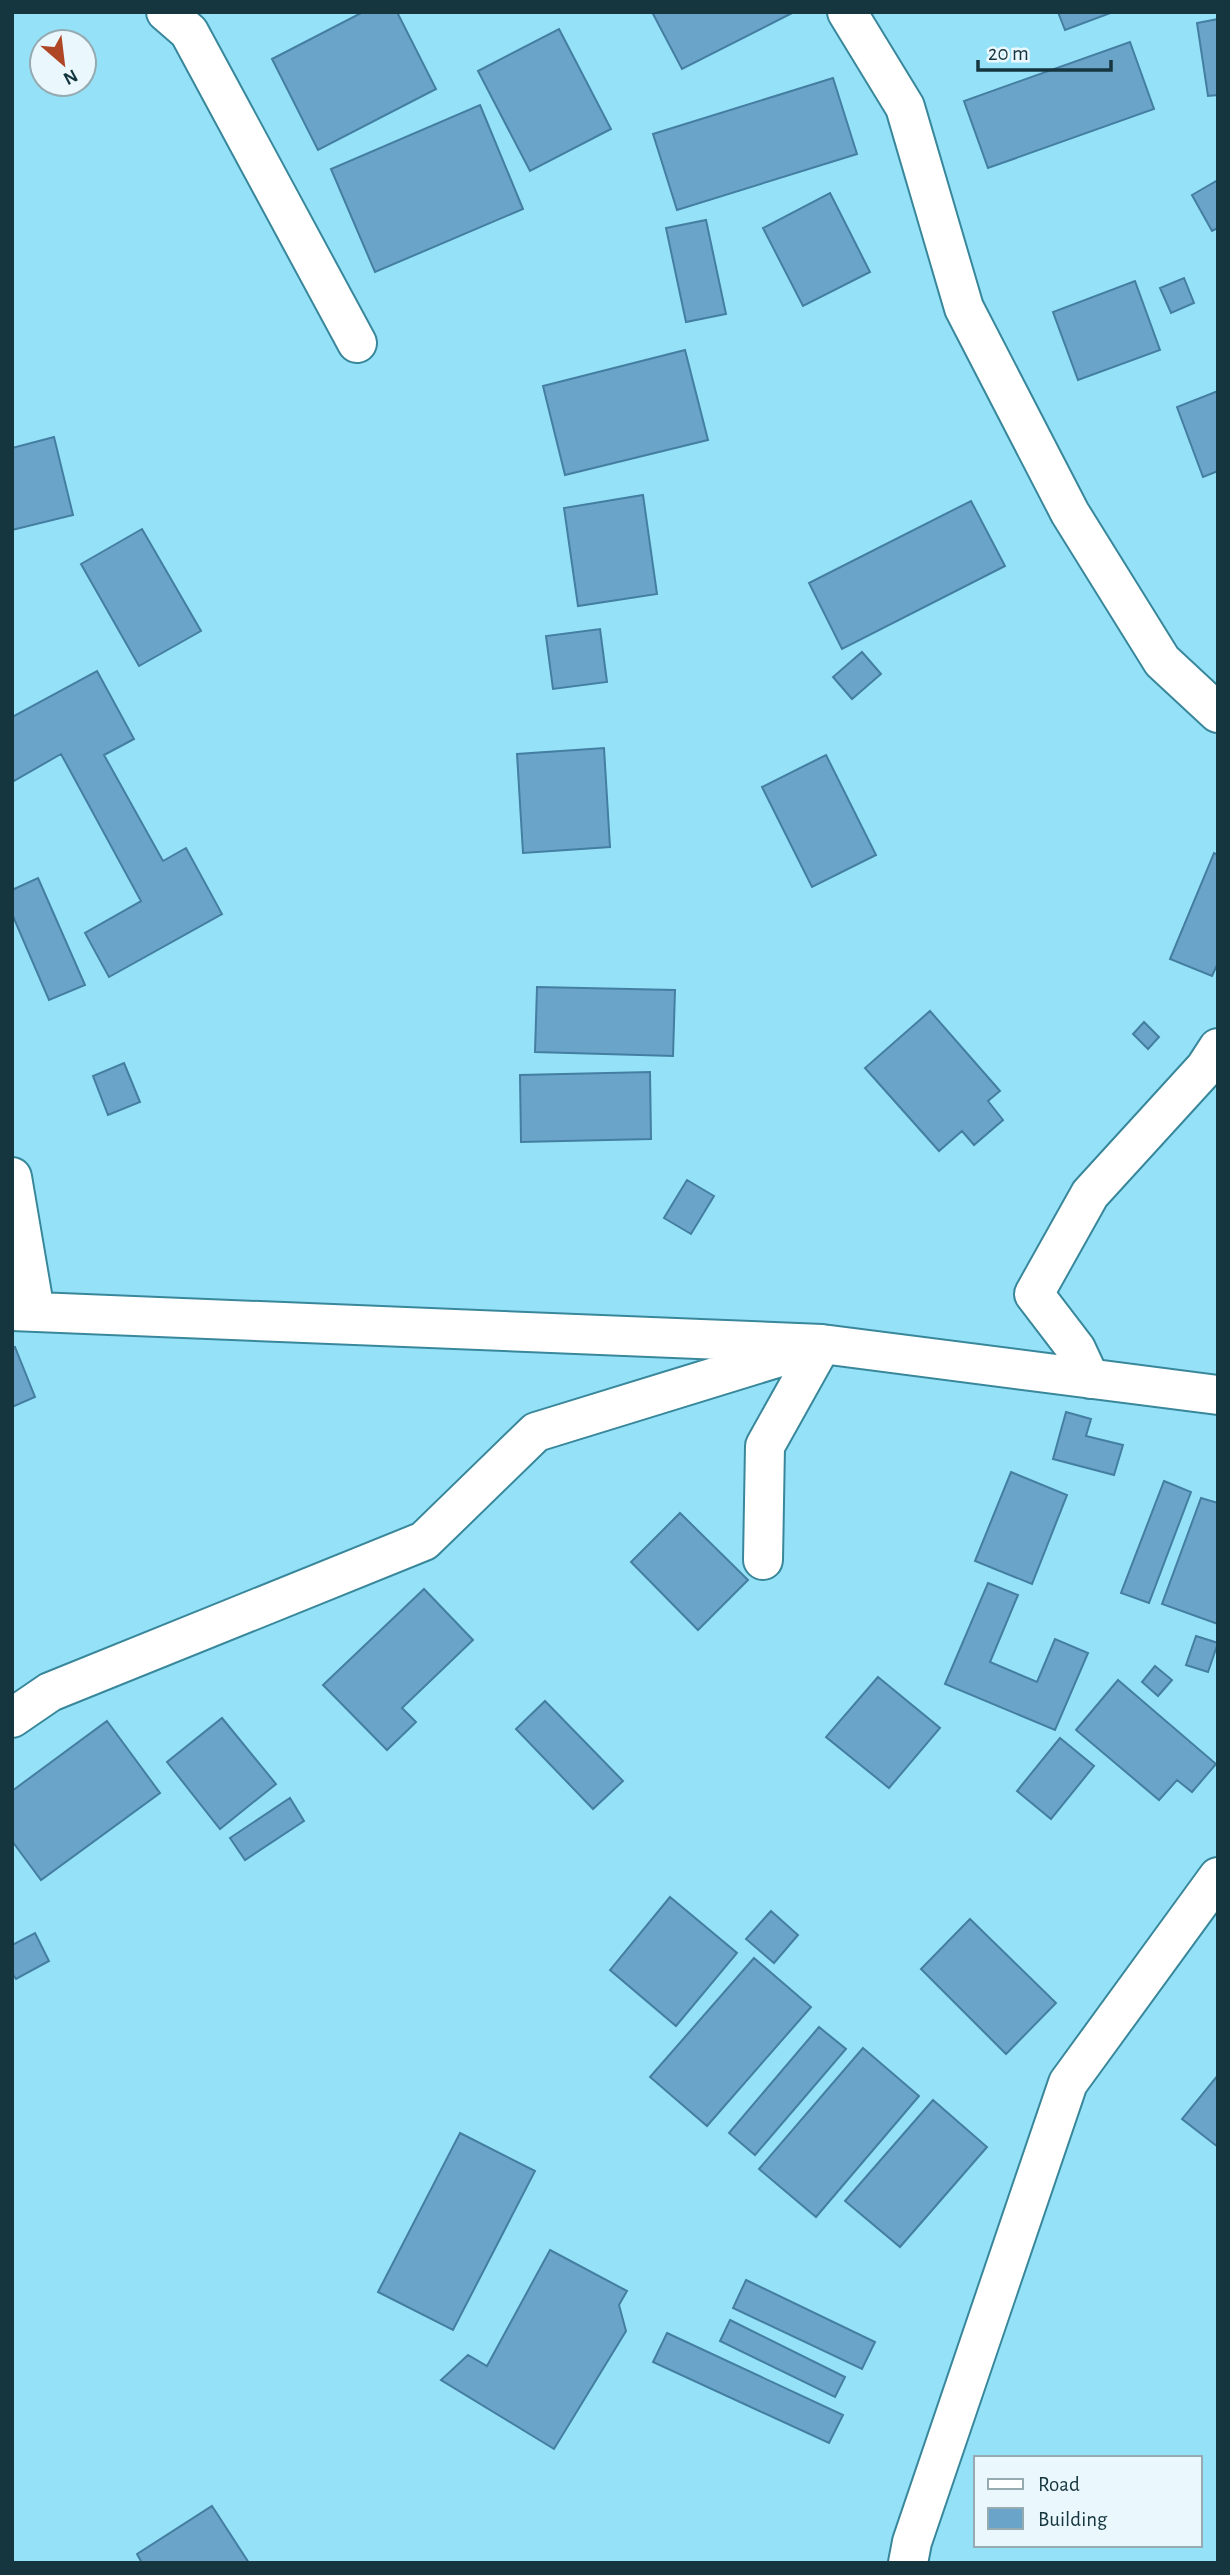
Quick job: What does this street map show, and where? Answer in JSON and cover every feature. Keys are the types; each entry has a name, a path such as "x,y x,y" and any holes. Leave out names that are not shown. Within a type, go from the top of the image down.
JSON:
{"street":[{"path":"166,12 189,32 357,343"},
{"path":"847,12 905,107 964,307 1070,513 1163,661 1218,713"},
{"path":"1090,1379 1076,1349 1034,1294 1090,1194 1205,1068 1218,1048"},
{"path":"12,1177 23,1312 822,1344 1218,1395"},
{"path":"763,1560 765,1446 822,1344"},
{"path":"12,1718 50,1692 424,1541 536,1432 822,1344"},
{"path":"908,2563 917,2529 1068,2083 1218,1877"}],"building":[{"path":"363,12 397,12 436,89 318,150 272,59"},
{"path":"652,12 794,12 682,69"},
{"path":"1058,12 1113,12 1065,30"},
{"path":"1218,19 1218,95 1208,96 1197,23"},
{"path":"559,29 611,129 530,171 478,71"},
{"path":"1130,42 1154,109 988,168 964,101"},
{"path":"833,78 857,154 677,210 653,134"},
{"path":"480,105 523,209 375,272 331,169"},
{"path":"1218,180 1218,228 1212,231 1192,195"},
{"path":"830,193 870,272 803,306 763,228"},
{"path":"706,220 726,314 686,322 666,228"},
{"path":"1184,278 1194,303 1171,313 1160,288"},
{"path":"1135,281 1160,350 1078,380 1053,312"},
{"path":"685,350 708,440 565,475 543,386"},
{"path":"1218,391 1218,471 1203,477 1177,407"},
{"path":"54,437 73,515 12,530 12,448"},
{"path":"643,495 657,594 578,606 564,508"},
{"path":"971,501 1005,566 842,649 809,583"},
{"path":"142,529 201,631 139,666 81,564"},
{"path":"600,629 607,682 553,689 546,636"},
{"path":"862,652 881,674 852,699 833,677"},
{"path":"97,671 134,739 104,755 163,861 186,848 222,914 109,977 85,933 141,901 61,754 12,782 12,717"},
{"path":"604,748 610,847 523,853 517,754"},
{"path":"826,755 876,855 812,887 762,787"},
{"path":"1214,853 1218,855 1218,963 1212,976 1170,959"},
{"path":"38,878 85,985 49,1000 12,914 12,890"},
{"path":"537,987 675,990 673,1056 535,1052"},
{"path":"930,1011 1000,1091 988,1101 1003,1120 974,1145 962,1131 939,1151 865,1068"},
{"path":"1144,1022 1159,1037 1148,1049 1133,1034"},
{"path":"124,1063 140,1102 108,1115 93,1076"},
{"path":"650,1072 651,1139 521,1142 520,1075"},
{"path":"687,1180 714,1196 691,1234 664,1218"},
{"path":"15,1347 35,1397 12,1407 12,1348"},
{"path":"1066,1412 1091,1419 1086,1436 1123,1445 1114,1475 1053,1459"},
{"path":"1011,1472 1067,1495 1032,1584 975,1561"},
{"path":"1164,1481 1191,1492 1149,1603 1121,1593"},
{"path":"1201,1498 1218,1503 1218,1624 1162,1604"},
{"path":"680,1513 748,1580 698,1630 631,1562"},
{"path":"988,1583 1018,1595 990,1662 1037,1682 1055,1639 1088,1653 1055,1730 945,1684"},
{"path":"424,1589 473,1640 402,1708 416,1722 387,1750 323,1685"},
{"path":"1196,1636 1218,1643 1208,1672 1186,1665"},
{"path":"1155,1666 1172,1680 1158,1696 1142,1682"},
{"path":"878,1677 940,1728 889,1788 826,1737"},
{"path":"1118,1680 1216,1764 1192,1792 1177,1780 1159,1800 1076,1730"},
{"path":"545,1701 623,1781 593,1809 516,1729"},
{"path":"222,1718 276,1784 220,1829 167,1762"},
{"path":"107,1721 160,1793 41,1880 12,1841 12,1791"},
{"path":"1060,1738 1094,1766 1051,1819 1017,1791"},
{"path":"290,1798 304,1821 245,1860 230,1838"},
{"path":"670,1897 737,1953 676,2026 610,1970"},
{"path":"771,1911 798,1935 774,1963 746,1939"},
{"path":"970,1919 1056,2003 1006,2054 921,1969"},
{"path":"35,1933 49,1961 16,1979 12,1973 12,1945"},
{"path":"754,1958 811,2007 707,2126 650,2077"},
{"path":"819,2027 846,2049 755,2155 729,2133"},
{"path":"863,2048 919,2096 816,2217 759,2169"},
{"path":"1218,2075 1218,2147 1182,2119"},
{"path":"933,2100 987,2147 900,2247 845,2201"},
{"path":"460,2133 535,2171 453,2330 378,2292"},
{"path":"550,2250 627,2291 619,2305 626,2331 554,2449 441,2380 468,2355 487,2366"},
{"path":"746,2280 875,2342 862,2369 733,2308"},
{"path":"730,2320 845,2377 835,2397 720,2341"},
{"path":"667,2333 843,2415 829,2443 653,2362"},
{"path":"212,2506 249,2563 142,2563 137,2554"}]}
